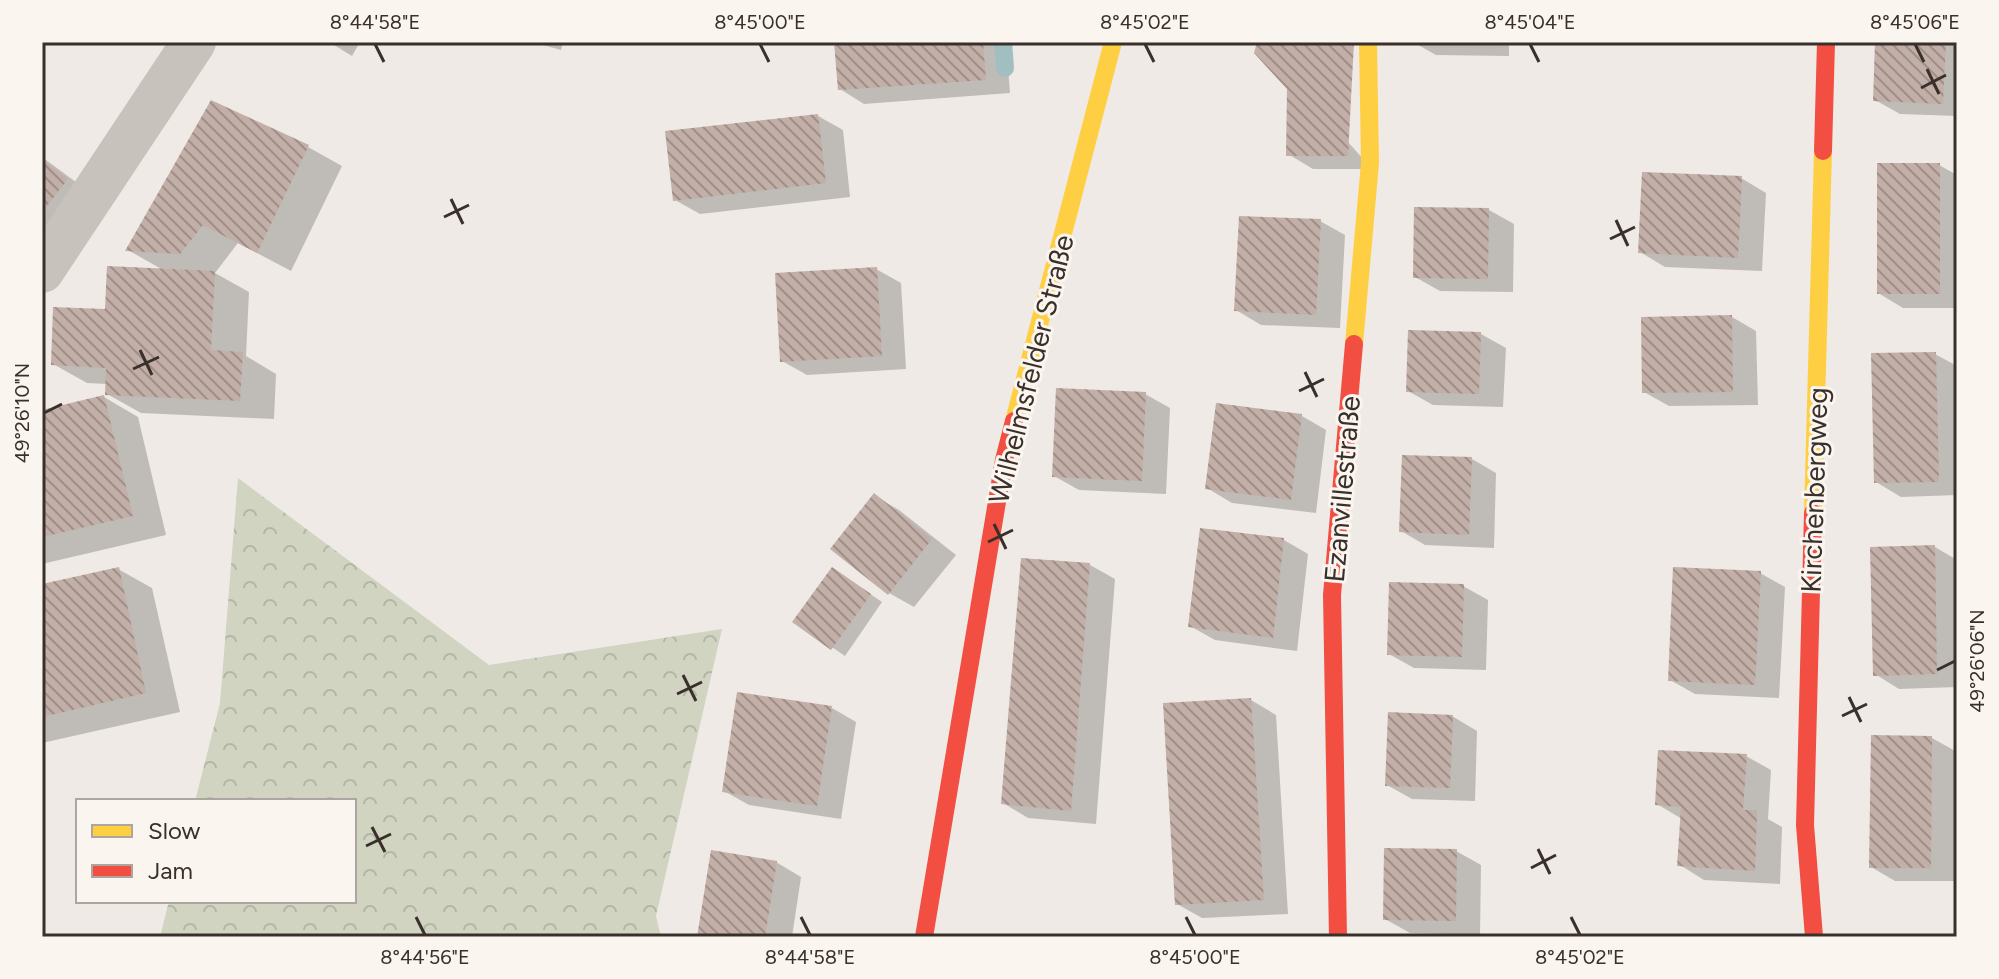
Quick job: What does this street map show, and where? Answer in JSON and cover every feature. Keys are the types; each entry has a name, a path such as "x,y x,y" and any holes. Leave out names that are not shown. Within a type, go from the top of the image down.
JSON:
{"street":[{"path":"42,271 194,42"},
{"name":"Wilhelmsfelder Straße","path":"924,937 1004,460 1113,42"},
{"name":"Ezanvillestraße","path":"1338,937 1332,595 1370,163 1368,42"},
{"name":"Kirchenbergweg","path":"1814,937 1805,825 1826,42"}],"green space":[{"path":"238,478 489,665 722,629 656,916 661,937 160,937 168,903 356,903 356,799 196,799 220,703"}],"building":[{"path":"834,42 983,42 986,80 838,90"},
{"path":"1257,42 1354,42 1348,156 1286,156 1287,89 1254,53"},
{"path":"1875,42 1946,42 1943,104 1873,101"},
{"path":"211,100 309,145 257,253 203,225 180,254 125,251"},
{"path":"818,114 826,183 673,201 665,131"},
{"path":"42,159 68,179 42,212"},
{"path":"1877,163 1940,163 1940,294 1877,294"},
{"path":"1642,172 1742,176 1738,258 1638,253"},
{"path":"1414,207 1489,208 1488,279 1413,278"},
{"path":"1239,216 1321,219 1316,315 1234,311"},
{"path":"107,266 215,271 211,350 243,352 240,401 105,395 106,368 51,365 53,307 105,309"},
{"path":"877,267 882,356 780,362 775,273"},
{"path":"1732,315 1733,392 1642,393 1641,317"},
{"path":"1408,330 1481,332 1479,394 1406,392"},
{"path":"1936,352 1939,482 1874,483 1871,353"},
{"path":"1056,388 1146,392 1142,481 1052,477"},
{"path":"104,395 133,516 42,537 42,410"},
{"path":"1216,403 1302,414 1291,500 1205,489"},
{"path":"1402,455 1472,457 1469,535 1399,532"},
{"path":"874,493 932,539 888,595 830,549"},
{"path":"1200,528 1284,538 1273,638 1188,627"},
{"path":"1935,545 1937,674 1873,676 1870,547"},
{"path":"1021,558 1090,563 1071,811 1001,804"},
{"path":"119,567 146,693 42,717 42,584"},
{"path":"832,567 871,594 831,650 792,622"},
{"path":"1673,567 1761,571 1755,685 1668,681"},
{"path":"1389,582 1464,584 1462,657 1387,655"},
{"path":"737,692 832,706 817,806 722,792"},
{"path":"1251,698 1264,900 1175,905 1163,703"},
{"path":"1388,712 1453,715 1450,788 1385,786"},
{"path":"1871,735 1932,736 1931,868 1869,868"},
{"path":"1658,750 1747,754 1743,810 1757,810 1755,871 1677,866 1681,807 1655,805"},
{"path":"1384,848 1457,849 1456,921 1383,920"},
{"path":"711,850 777,861 765,937 697,937"}],"waterway":[{"path":"1003,42 1005,68"}],"traffic: slow":[{"path":"1014,421 1113,42"},
{"path":"1354,344 1370,163 1368,42"},
{"path":"1813,513 1823,151"}],"traffic: jam":[{"path":"1823,151 1826,42"},
{"path":"1338,937 1332,595 1354,344"},
{"path":"924,937 1004,460 1014,421"},
{"path":"1813,513 1805,825 1814,937"}]}
